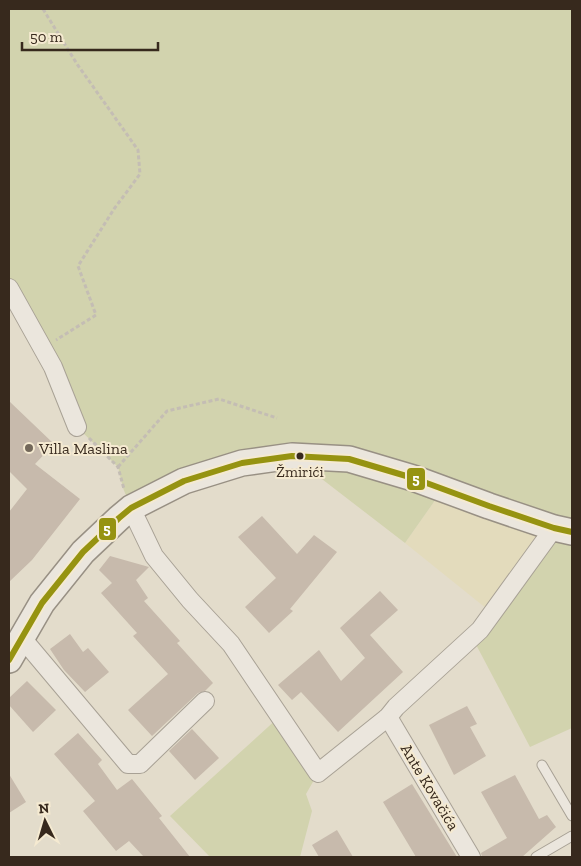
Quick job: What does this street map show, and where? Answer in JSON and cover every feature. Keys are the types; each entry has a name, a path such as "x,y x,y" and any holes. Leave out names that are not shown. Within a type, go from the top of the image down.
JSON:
{"street":[{"path":"9,288 54,367 77,427"},
{"path":"9,660 42,603 83,552 119,518 132,508 184,481 242,463 292,456 349,460 404,476 563,530 480,630 396,707 388,717 318,773 232,644 190,600 154,556 132,508"},
{"path":"22,638 128,764 140,764 205,701"},
{"name":"Ante Kovačića","path":"388,717 471,857"}],"lane":[{"path":"542,765 572,816"},
{"path":"536,857 572,836"}],"path":[{"path":"43,9 77,64 138,150 140,174 114,208 78,266 96,316 43,348"},
{"path":"118,467 167,411 219,399 276,418"},
{"path":"77,427 118,467 123,488 132,508"}],"shaded area":[{"path":"443,489 554,528 492,613 405,543"}],"green space":[{"path":"9,9 572,9 572,728 530,747 472,637 547,539 443,489 405,543 292,456 131,508 123,488 118,467 77,427 9,288"},
{"path":"279,717 318,773 306,794 312,811 300,857 210,857 170,816"}],"building":[{"path":"9,401 54,444 35,464 80,499 32,560 9,582 9,512 27,489 9,471"},
{"path":"262,516 297,554 314,535 337,552 290,609 293,611 269,633 245,607 276,578 238,537"},
{"path":"110,556 149,567 136,580 148,598 144,601 180,641 177,643 213,683 205,691 198,693 152,736 128,710 168,674 133,636 137,633 101,593 112,583 99,570"},
{"path":"380,591 398,610 370,635 403,672 338,732 301,692 292,700 278,685 319,650 341,681 365,658 340,628"},
{"path":"70,634 83,652 88,648 109,672 85,692 64,670 50,649"},
{"path":"27,681 56,710 33,732 9,705 9,698"},
{"path":"467,706 477,724 470,727 486,756 454,775 429,725"},
{"path":"192,729 219,758 195,780 169,751"},
{"path":"78,733 102,760 98,764 117,790 132,779 162,816 159,818 190,857 144,857 129,841 116,851 83,811 95,801 54,754"},
{"path":"9,774 26,802 9,813"},
{"path":"515,775 539,819 547,815 556,827 522,857 482,857 481,853 507,838 481,792"},
{"path":"412,784 457,857 416,857 383,802"},
{"path":"337,830 353,857 319,857 312,845"}],"transit line":[{"name":"5","path":"9,660 42,603 83,552 119,518 131,508 184,481 242,463 292,456 349,459 413,478 489,506 554,528 572,532"}],"place":[{"name":"Villa Maslina","path":"29,448"},
{"name":"Žmirići","path":"300,456"}]}
